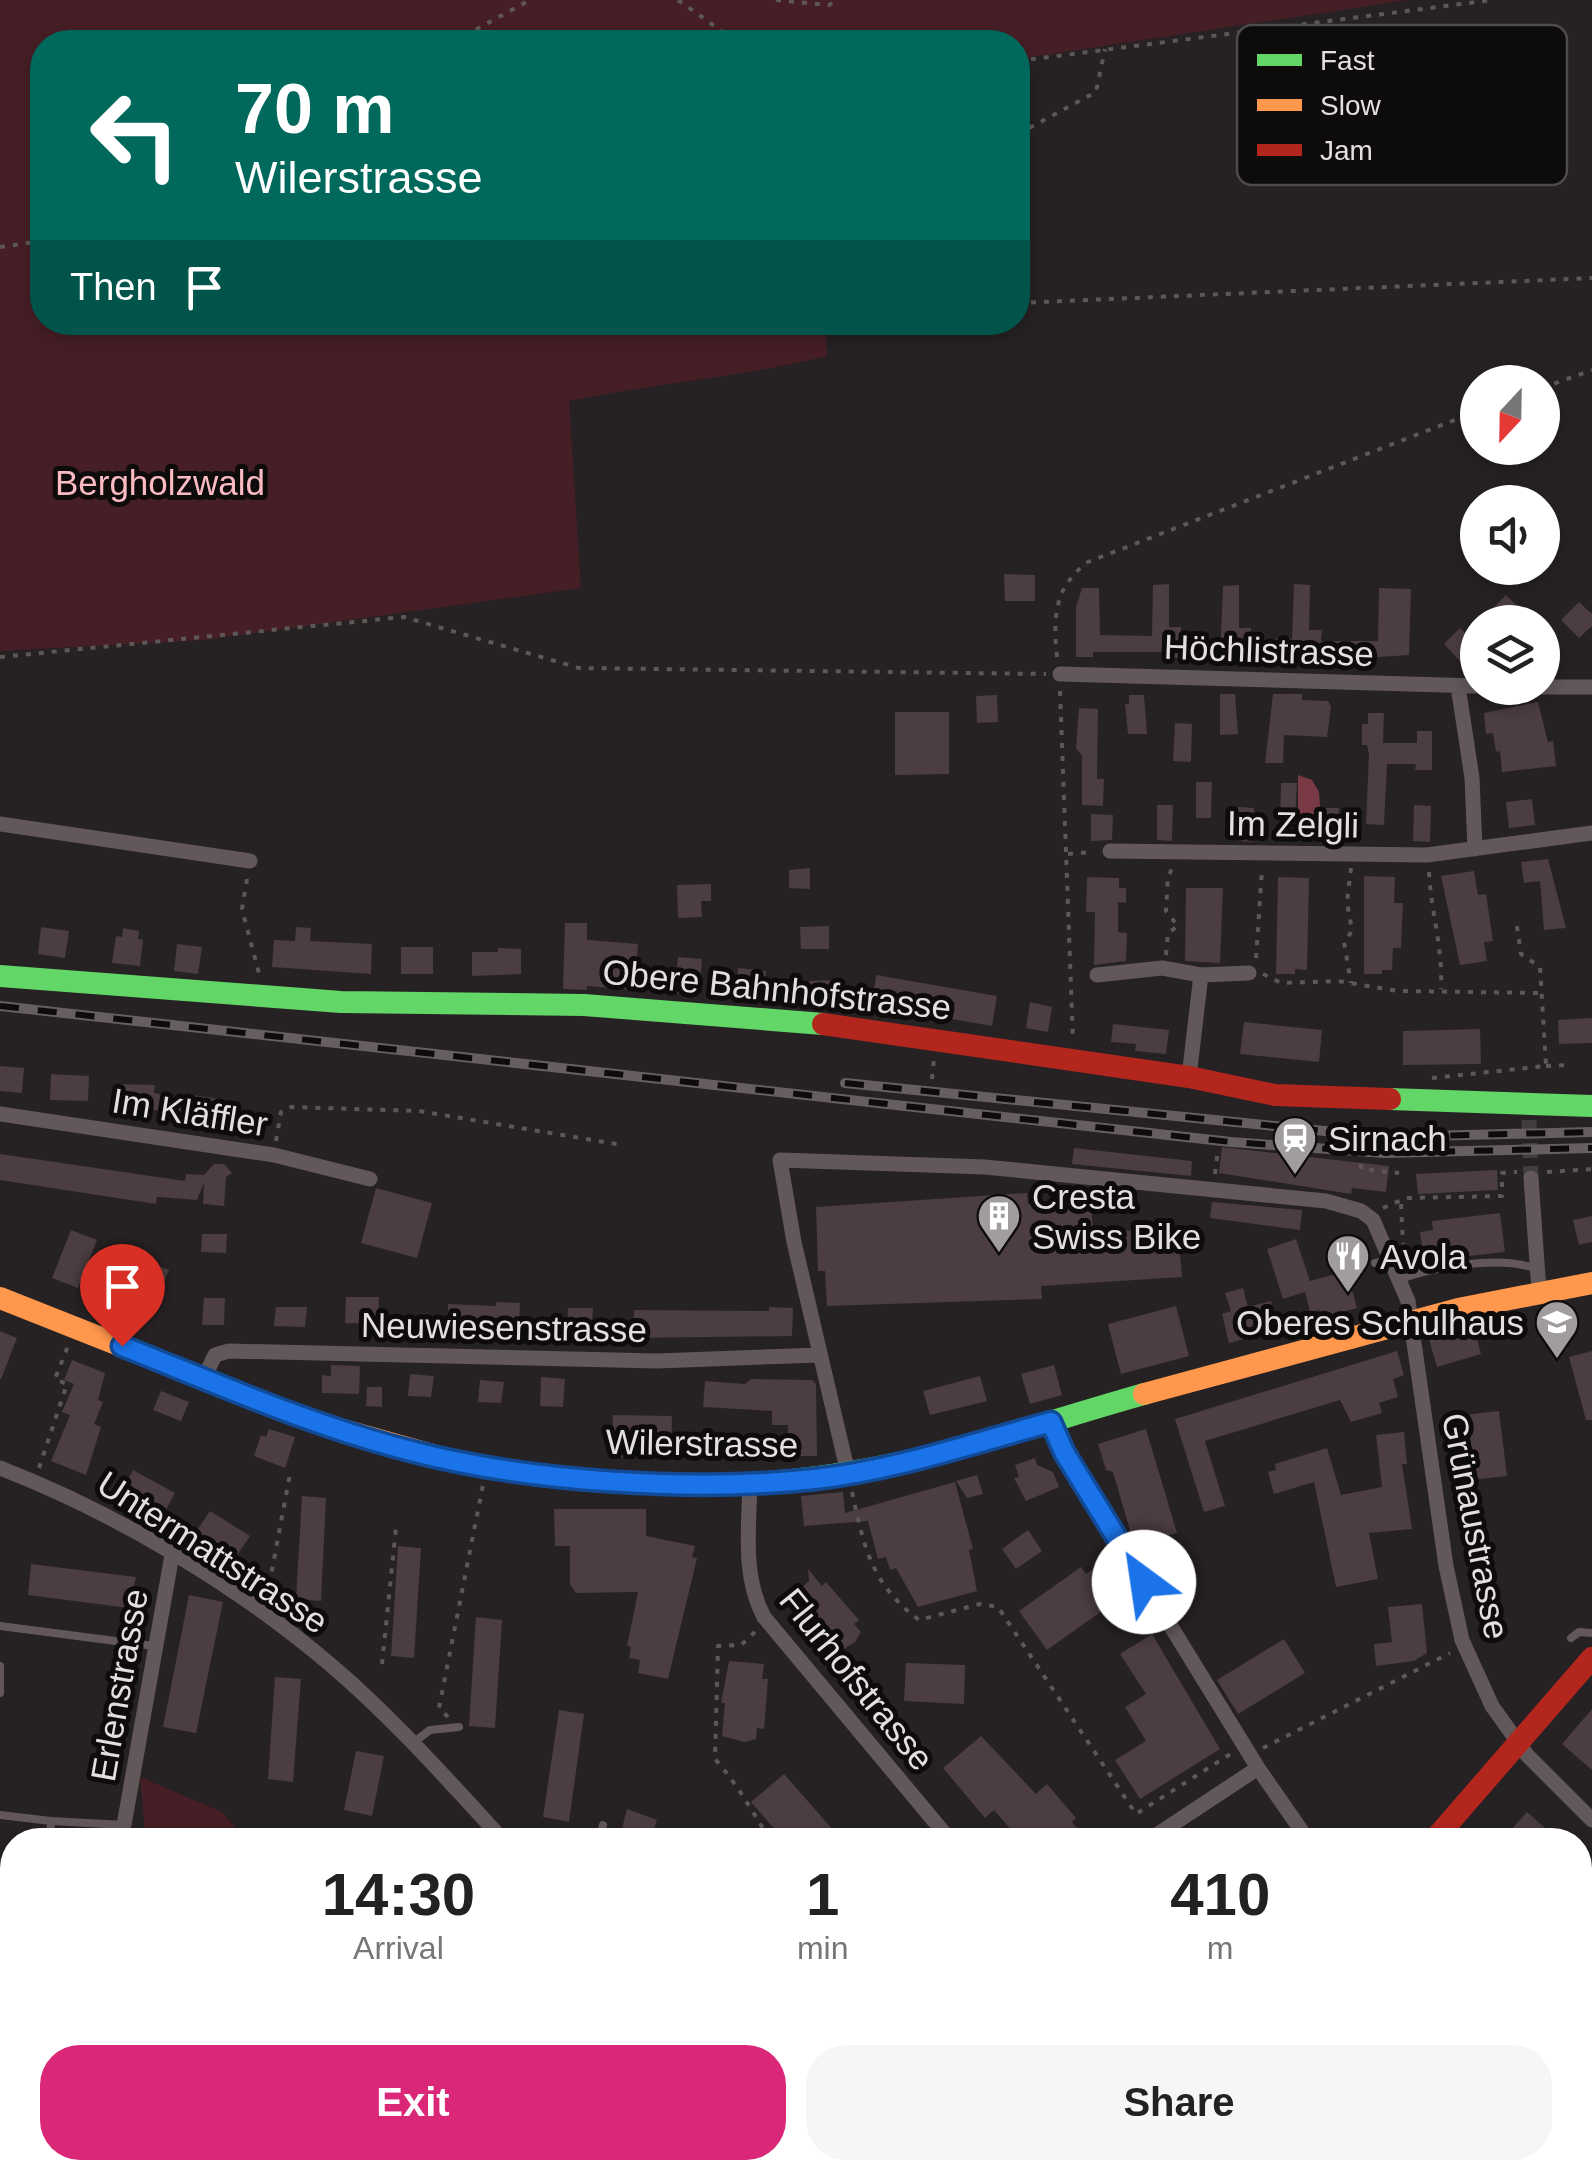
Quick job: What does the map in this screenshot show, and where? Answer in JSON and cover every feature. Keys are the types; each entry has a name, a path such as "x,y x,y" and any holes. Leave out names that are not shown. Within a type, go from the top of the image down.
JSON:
{"street":[{"name":"Höchlistrasse","path":"1059,668 1458,686"},
{"path":"1458,686 1472,778 1475,849"},
{"path":"1560,687 1592,688"},
{"path":"0,824 250,861"},
{"name":"Im Zelgli","path":"1110,851 1427,854 1592,833"},
{"path":"1097,976 1162,968 1201,975 1249,973"},
{"path":"1189,1077 1201,975"},
{"name":"Obere Bahnhofstrasse","path":"0,976 341,1002 584,1005 856,1027 1189,1077 1275,1095 1529,1113 1592,1106"},
{"name":"Im Kläffler","path":"0,1114 274,1154 370,1179"},
{"path":"848,1472 818,1355 780,1160 985,1167 1326,1201 1350,1215 1373,1220"},
{"path":"1532,1174 1537,1279 1592,1283"},
{"name":"Grünaustrasse","path":"1373,1220 1400,1279 1412,1322 1446,1566 1464,1645 1492,1706 1518,1742 1592,1820"},
{"name":"Wilerstrasse","path":"0,1298 368,1439 486,1467 652,1480 750,1482 848,1472 1051,1422 1412,1322 1537,1279"},
{"name":"Neuwiesenstrasse","path":"204,1378 215,1356 229,1351 657,1361 818,1355"},
{"path":"1051,1422 1064,1452 1250,1756 1300,1828"},
{"name":"Untermattstrasse","path":"0,1468 82,1502 265,1613 333,1667 414,1743 492,1828"},
{"name":"Flurhofstrasse","path":"750,1482 752,1596 767,1621 940,1828"},
{"name":"Erlenstrasse","path":"124,1824 172,1556"},
{"path":"1444,1828 1592,1658"},
{"path":"1163,1828 1250,1756"}],"lane":[{"path":"1400,1279 1426,1270 1517,1262 1537,1279"},
{"path":"0,1626 156,1646"},
{"path":"1571,1638 1579,1632 1592,1632"},
{"path":"0,1666 0,1693"},
{"path":"414,1743 430,1730 459,1727"},
{"path":"0,1816 124,1824"},
{"path":"51,1821 51,1828"}],"path":[{"path":"475,30 530,0"},
{"path":"678,0 720,30"},
{"path":"776,0 829,5 839,0"},
{"path":"1294,25 1492,0"},
{"path":"1030,59 1237,32"},
{"path":"1030,128 1096,92 1104,49"},
{"path":"0,247 30,243"},
{"path":"1030,302 1592,278"},
{"path":"1560,382 1592,370"},
{"path":"1074,1060 1055,610 1060,592 1070,576 1088,562 1460,418"},
{"path":"0,657 404,617 579,668 1028,674"},
{"path":"1068,854 1110,851"},
{"path":"1167,943 1168,933 1178,926 1166,911 1168,876 1178,852"},
{"path":"1265,854 1255,973 1281,982 1351,984 1398,991 1542,993"},
{"path":"1427,854 1430,908 1440,932 1441,989"},
{"path":"1351,856 1347,902 1352,930 1344,942 1351,984"},
{"path":"250,861 242,910 266,996"},
{"path":"1516,920 1521,954 1540,967 1546,1066"},
{"path":"1416,1080 1570,1065"},
{"path":"278,1128 281,1112 291,1107 419,1110 622,1145"},
{"path":"1214,1190 1218,1149"},
{"path":"1361,1164 1360,1169 1399,1174"},
{"path":"1373,1220 1396,1199 1502,1196 1502,1166"},
{"path":"1502,1173 1592,1169"},
{"path":"1389,1258 1401,1204"},
{"path":"42,1460 67,1384 55,1379 65,1353"},
{"path":"459,1727 439,1708 486,1467"},
{"path":"848,1472 867,1562 904,1609 919,1620 980,1604 998,1607 1136,1814 1464,1645"},
{"path":"269,1586 290,1474"},
{"path":"382,1664 396,1528"},
{"path":"762,1828 744,1802 743,1791 715,1759 714,1737 718,1646 740,1646 767,1621"}],"green space":[{"name":"Bergholzwald","path":"0,0 1408,0 1030,57 1030,30 30,30 30,335 826,335 827,356 569,401 581,588 204,640 0,651"},
{"path":"140,1777 222,1812 236,1828 145,1828"}],"shaded area":[{"path":"1298,775 1312,780 1319,792 1321,820 1298,820"}],"building":[{"path":"1004,574 1035,575 1035,601 1005,601"},
{"path":"1169,584 1169,627 1181,627 1181,638 1195,638 1194,656 1162,659 1162,652 1093,652 1093,657 1076,657 1076,607 1082,588 1099,588 1100,635 1152,636 1153,585"},
{"path":"1294,584 1310,585 1309,630 1322,630 1321,641 1378,641 1379,588 1411,589 1409,655 1320,661 1303,661 1303,657 1232,660 1232,656 1220,656 1223,586 1239,585 1239,628 1251,628 1251,639 1292,639"},
{"path":"1506,595 1516,605 1496,605"},
{"path":"1579,602 1592,614 1592,626 1579,638 1561,620"},
{"path":"1460,628 1460,661 1444,644"},
{"path":"1220,694 1235,694 1238,734 1220,735"},
{"path":"1273,694 1302,694 1302,700 1328,701 1331,707 1327,737 1284,735 1283,763 1265,763"},
{"path":"997,695 998,722 977,723 976,696"},
{"path":"1129,695 1144,695 1147,734 1128,734 1125,704 1129,704"},
{"path":"1539,705 1548,742 1553,741 1556,766 1502,772 1493,733 1486,734 1484,713"},
{"path":"1079,708 1098,709 1097,779 1104,779 1103,806 1082,805 1082,756 1076,748"},
{"path":"895,712 949,712 949,774 895,775"},
{"path":"1368,713 1384,713 1383,743 1417,743 1417,731 1432,731 1432,770 1415,770 1416,764 1387,764 1384,825 1366,824 1369,754 1367,745 1362,745 1362,724 1368,724"},
{"path":"1175,723 1192,724 1191,762 1173,761"},
{"path":"1196,782 1212,782 1211,818 1196,818"},
{"path":"1281,783 1297,783 1295,820 1280,819"},
{"path":"1532,799 1535,825 1509,828 1506,802"},
{"path":"1157,805 1173,805 1172,841 1157,840"},
{"path":"1414,805 1431,806 1430,842 1413,841"},
{"path":"1238,807 1254,808 1253,842 1238,841"},
{"path":"1323,808 1339,808 1338,843 1323,842"},
{"path":"1091,814 1113,815 1112,840 1091,841"},
{"path":"1548,859 1566,928 1544,930 1540,881 1524,883 1521,862"},
{"path":"810,868 810,889 789,888 789,870"},
{"path":"1474,871 1478,895 1486,894 1493,941 1484,942 1487,961 1460,965 1441,876"},
{"path":"1364,876 1395,877 1394,903 1403,903 1401,948 1393,948 1392,970 1382,970 1382,974 1364,974"},
{"path":"1087,877 1119,878 1119,888 1126,888 1126,903 1118,902 1118,932 1127,933 1126,961 1094,965 1095,912 1086,912"},
{"path":"1278,877 1309,878 1307,970 1295,969 1295,974 1276,974"},
{"path":"711,884 711,901 701,901 702,917 678,918 677,885"},
{"path":"1186,888 1223,888 1220,963 1185,961"},
{"path":"565,923 587,923 587,940 638,944 634,990 587,986 587,990 563,989"},
{"path":"829,926 829,949 801,949 800,927"},
{"path":"41,927 69,931 65,958 38,954"},
{"path":"296,927 311,928 310,941 372,944 371,974 272,967 274,940 295,941"},
{"path":"123,928 139,931 138,939 143,940 140,966 112,963 116,936 122,937"},
{"path":"177,944 202,947 198,974 174,971"},
{"path":"401,947 433,947 433,974 401,974"},
{"path":"498,948 521,949 521,974 472,976 472,952 498,952"},
{"path":"678,957 702,959 699,995 675,993"},
{"path":"738,968 766,971 763,1003 735,1000"},
{"path":"876,975 997,996 992,1026 952,1019 955,1002 925,997 922,1014 872,1006"},
{"path":"836,980 837,1003 810,1004 809,981"},
{"path":"1030,1002 1052,1007 1048,1032 1026,1028"},
{"path":"1592,1018 1592,1043 1559,1044 1558,1020"},
{"path":"1244,1022 1322,1030 1319,1062 1240,1054"},
{"path":"1113,1024 1169,1030 1166,1054 1135,1051 1136,1044 1111,1042"},
{"path":"1480,1029 1481,1064 1403,1065 1403,1031"},
{"path":"0,1066 24,1068 22,1093 0,1091"},
{"path":"51,1074 89,1076 88,1101 50,1100"},
{"path":"118,1084 155,1085 154,1093 232,1101 229,1126 182,1119 174,1111 117,1108"},
{"path":"1222,1147 1389,1166 1386,1192 1352,1188 1351,1194 1219,1173"},
{"path":"1074,1148 1192,1161 1191,1176 1072,1164"},
{"path":"0,1154 185,1181 186,1174 204,1175 214,1164 224,1164 232,1173 226,1177 224,1206 203,1204 204,1183 197,1200 157,1197 156,1204 0,1180"},
{"path":"1497,1170 1498,1190 1418,1194 1416,1174"},
{"path":"376,1188 432,1203 417,1258 361,1243"},
{"name":"Cresta Swiss Bike","path":"1027,1193 1028,1204 1091,1200 1093,1233 1178,1227 1182,1277 1041,1286 1042,1299 827,1306 825,1271 818,1271 816,1207"},
{"path":"1212,1202 1302,1210 1300,1230 1210,1218"},
{"path":"1500,1213 1505,1252 1424,1261 1420,1232 1433,1230 1432,1221"},
{"path":"1592,1216 1592,1242 1579,1245 1573,1220"},
{"path":"71,1230 97,1240 78,1288 52,1278"},
{"path":"202,1234 227,1234 226,1253 201,1252"},
{"path":"1296,1239 1310,1281 1347,1271 1357,1308 1321,1318 1319,1310 1310,1312 1305,1292 1283,1299 1267,1249"},
{"path":"143,1260 169,1270 149,1318 124,1308"},
{"path":"1243,1288 1248,1307 1271,1301 1278,1330 1229,1343 1222,1314 1231,1311 1225,1293"},
{"path":"346,1297 379,1297 378,1324 345,1323"},
{"path":"204,1298 225,1298 224,1325 202,1325"},
{"path":"496,1302 520,1303 519,1330 448,1329 448,1304 496,1306"},
{"path":"1176,1306 1189,1356 1121,1374 1108,1324"},
{"path":"276,1307 307,1307 305,1327 274,1326"},
{"path":"769,1307 793,1308 792,1336 633,1338 634,1310 769,1311"},
{"path":"568,1308 593,1308 591,1336 567,1336"},
{"path":"1473,1324 1481,1354 1437,1367 1428,1336"},
{"path":"0,1331 17,1338 1,1379 0,1379"},
{"path":"1397,1351 1404,1375 1393,1379 1398,1397 1379,1403 1382,1413 1351,1422 1340,1400 1205,1441 1225,1506 1204,1512 1175,1419"},
{"name":"Oberes Schulhaus","path":"1592,1351 1592,1420 1586,1420 1569,1357"},
{"path":"72,1360 105,1373 98,1400 103,1402 94,1424 101,1427 86,1475 51,1461 70,1415 62,1412 74,1384 64,1380"},
{"path":"331,1365 360,1366 359,1394 322,1393 322,1375 331,1376"},
{"path":"1054,1365 1062,1395 1030,1404 1021,1374"},
{"path":"410,1374 434,1376 431,1397 408,1396"},
{"path":"980,1376 987,1401 930,1415 923,1391"},
{"path":"541,1377 565,1379 563,1407 540,1406"},
{"path":"751,1379 812,1380 816,1384 817,1456 787,1456 788,1425 772,1425 772,1411 703,1407 705,1381 745,1384"},
{"path":"480,1380 504,1382 501,1403 478,1402"},
{"path":"367,1387 382,1387 382,1407 366,1406"},
{"path":"161,1391 189,1402 181,1421 153,1410"},
{"path":"1499,1411 1507,1476 1463,1481 1455,1416"},
{"path":"613,1415 672,1416 671,1457 611,1457"},
{"path":"269,1429 295,1437 285,1468 254,1456 261,1435 266,1437"},
{"path":"1146,1429 1177,1533 1134,1544 1113,1472 1106,1470 1098,1444"},
{"path":"1404,1432 1407,1464 1402,1464 1412,1529 1369,1533 1378,1579 1336,1587 1314,1482 1274,1494 1268,1472 1276,1470 1275,1464 1327,1448 1341,1495 1382,1487 1376,1435"},
{"path":"1035,1458 1037,1465 1053,1472 1059,1487 1026,1501 1014,1478 1019,1477 1015,1465"},
{"path":"133,1470 175,1493 163,1515 121,1493"},
{"path":"977,1475 983,1494 967,1498 956,1481"},
{"path":"955,1482 973,1549 969,1550 977,1591 918,1607 896,1568 890,1570 886,1557 878,1559 868,1521 804,1526 801,1496 843,1492 845,1513"},
{"path":"302,1496 326,1498 321,1601 296,1599"},
{"path":"554,1509 646,1509 646,1536 695,1546 692,1557 697,1558 668,1679 638,1673 640,1660 629,1658 631,1647 627,1646 638,1592 576,1593 570,1584 570,1546 555,1546"},
{"path":"210,1511 250,1536 235,1558 195,1533"},
{"path":"1028,1530 1042,1551 1016,1569 1002,1549"},
{"path":"398,1546 421,1548 414,1658 391,1656"},
{"path":"1107,1559 1130,1591 1047,1650 1019,1611 1081,1567 1086,1574"},
{"path":"31,1564 136,1577 129,1608 28,1595"},
{"path":"808,1569 822,1586 826,1582 859,1620 854,1624 861,1632 855,1642 834,1655 785,1602 809,1581"},
{"path":"189,1595 223,1602 196,1733 163,1727"},
{"path":"1422,1604 1427,1653 1414,1661 1376,1666 1374,1644 1392,1642 1388,1607"},
{"path":"476,1617 502,1620 495,1728 469,1726"},
{"path":"1152,1634 1220,1749 1140,1799 1115,1760 1146,1741 1125,1707 1146,1694 1120,1654"},
{"path":"1284,1639 1305,1673 1238,1714 1217,1680"},
{"path":"729,1661 764,1664 762,1679 768,1679 764,1729 757,1728 756,1739 745,1742 722,1736 725,1703 721,1703"},
{"path":"906,1663 965,1665 964,1704 904,1701"},
{"path":"275,1677 301,1679 293,1782 268,1779"},
{"path":"1592,1709 1592,1770 1562,1744"},
{"path":"559,1710 584,1714 569,1822 543,1817"},
{"path":"981,1736 1036,1794 1047,1784 1076,1818 1072,1822 1077,1828 1010,1828 994,1810 985,1818 943,1768"},
{"path":"356,1751 384,1756 372,1816 344,1810"},
{"path":"784,1774 831,1828 774,1828 751,1802"},
{"path":"627,1809 657,1820 655,1828 622,1828"},
{"path":"1527,1812 1545,1828 1513,1828"}],"tunnel":[{"path":"1529,1120 1531,1178"}],"railway":[{"path":"0,1006 1231,1142 1384,1153 1592,1148"},
{"path":"845,1083 1385,1137 1592,1132"}],"traffic: fast":[{"path":"0,976 341,1002 584,1005 823,1024"},
{"path":"1390,1099 1592,1106"},
{"path":"465,1464 617,1483 772,1482 907,1461 1144,1394"}],"traffic: slow":[{"path":"1144,1394 1458,1309 1592,1283"},
{"path":"0,1298 308,1420 465,1464"}],"traffic: jam":[{"path":"823,1024 1189,1077 1275,1095 1390,1099"},
{"path":"1444,1828 1592,1658"}],"place":[{"name":"Sirnach","path":"1295,1176"},
{"name":"Cresta Swiss Bike","path":"999,1254"},
{"name":"Avola","path":"1348,1294"},
{"name":"Oberes Schulhaus","path":"1557,1360"}],"route":[{"path":"122,1346 334,1428 416,1453 486,1467 557,1475 671,1482 817,1479 946,1451 1051,1422 1064,1452 1144,1582"}]}
